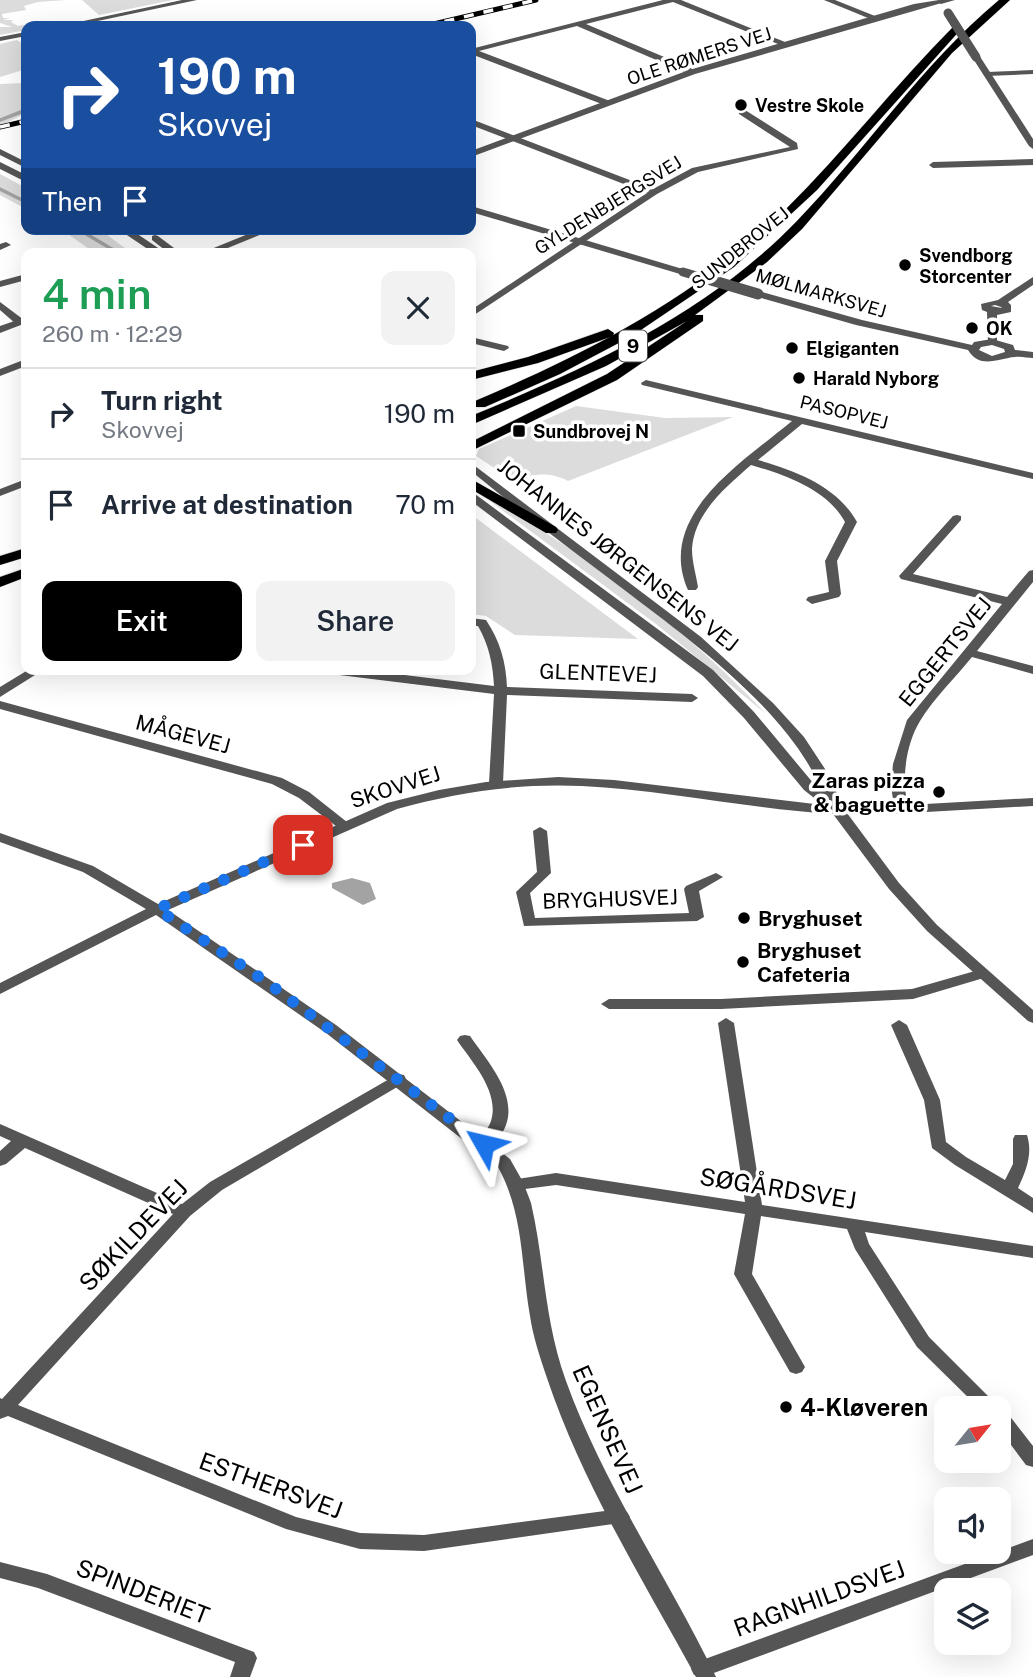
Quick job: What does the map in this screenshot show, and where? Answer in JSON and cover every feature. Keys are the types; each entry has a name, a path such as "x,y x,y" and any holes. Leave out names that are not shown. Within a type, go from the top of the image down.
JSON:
{"main road":[{"name":"SUNDBROVEJ","path":"476,406 542,377 628,333 680,302 744,253 793,208 941,44 988,0"},
{"name":"SUNDBROVEJ","path":"476,419 551,388 650,337 713,297 779,245 814,210 961,39 1005,0"},
{"path":"476,445 580,395 648,355 748,277 779,245"},
{"path":"476,375 563,350 621,327 744,253"},
{"path":"476,486 551,530"},
{"path":"0,561 21,554"},
{"path":"0,568 21,561"},
{"path":"0,582 21,574"},
{"path":"0,590 21,584"}],"street":[{"path":"89,21 193,0"},
{"path":"476,50 673,0 786,44"},
{"path":"828,0 876,18"},
{"path":"944,1 948,13 1033,146"},
{"name":"OLE RØMERS VEJ","path":"476,152 692,72 944,1"},
{"path":"578,24 692,72"},
{"path":"0,39 21,35"},
{"path":"476,53 607,103"},
{"path":"987,74 1033,72"},
{"name":"GYLDENBJERGSVEJ","path":"476,311 654,192 695,170 794,149 794,145 742,112"},
{"path":"476,124 654,192"},
{"path":"0,152 21,162"},
{"path":"933,165 1033,162"},
{"path":"0,165 21,176"},
{"name":"MØLMARKSVEJ","path":"476,210 860,323 973,348 979,356 991,359 1006,357 1011,353"},
{"path":"125,235 143,248"},
{"path":"132,235 153,248"},
{"path":"150,235 169,248"},
{"path":"220,248 253,235"},
{"path":"0,284 21,278"},
{"path":"992,342 996,307 1033,280"},
{"path":"0,305 21,320"},
{"path":"0,330 21,322"},
{"path":"476,341 504,348"},
{"path":"973,348 992,342 1004,345 1011,353 1033,355"},
{"path":"0,373 21,364"},
{"name":"PASOPVEJ","path":"646,383 1033,476"},
{"path":"692,587 686,544 696,515 713,492 801,419"},
{"path":"752,462 794,474 847,512 851,522 831,561 835,594 812,600"},
{"name":"JOHANNES JØRGENSENS VEJ","path":"476,471 677,624 751,690 792,734 825,779 837,810"},
{"path":"0,493 21,484"},
{"name":"JOHANNES JØRGENSENS VEJ","path":"476,500 696,663 736,701 809,787 837,810 894,886 932,928 1033,1018"},
{"name":"EGGERTSVEJ","path":"957,518 905,576 1011,602"},
{"name":"EGGERTSVEJ","path":"902,809 898,778 905,741 914,720 1033,574"},
{"path":"476,622 482,623 490,633 502,691 496,783"},
{"path":"970,653 1033,670"},
{"path":"0,693 29,675"},
{"name":"GLENTEVEJ","path":"372,675 502,691 692,698"},
{"name":"MÅGEVEJ","path":"0,705 277,781 304,795 345,826"},
{"name":"SKOVVEJ","path":"0,989 65,953 157,909 392,806 426,796 496,783 585,782 800,809 902,809 1033,802"},
{"name":"BRYGHUSVEJ","path":"540,831 544,873 523,892 529,923 697,917 691,889 716,877"},
{"path":"0,837 89,869 157,909 268,983 484,1144 505,1163 517,1184"},
{"path":"609,1004 721,1004 913,994 982,974"},
{"path":"726,1023 754,1209 743,1274 796,1367"},
{"path":"899,1024 932,1100 938,1144 955,1160 1009,1188 1033,1207"},
{"path":"465,1040 499,1094 503,1111 495,1134 484,1144"},
{"name":"SØKILDEVEJ","path":"2,1409 184,1213 216,1186 398,1079"},
{"path":"0,1130 184,1213"},
{"path":"1009,1188 1021,1164 1021,1139"},
{"path":"0,1160 22,1141"},
{"name":"SØGÅRDSVEJ","path":"517,1184 556,1179 1033,1252"},
{"name":"EGENSEVEJ","path":"517,1184 542,1336 564,1397 620,1517 704,1673"},
{"path":"853,1224 861,1245 923,1342 979,1396"},
{"name":"ESTHERSVEJ","path":"2,1409 293,1524 360,1541 424,1543 620,1517"},
{"path":"1012,1432 1033,1460"},
{"name":"RAGNHILDSVEJ","path":"704,1673 1033,1547"},
{"name":"SPINDERIET","path":"0,1570 40,1580 247,1658 240,1677"}],"shaded area":[{"path":"0,0 66,0 38,2 24,6 26,10 2,14 3,18 10,18 3,20 13,20 11,22 21,25 21,31 0,35 0,27 12,27 0,23"},
{"path":"82,0 173,0 99,15"},
{"path":"17,40 21,43 21,71 0,77 0,44"},
{"path":"21,83 21,116 0,126 0,84"},
{"path":"0,174 21,185 21,206 0,195"},
{"path":"69,235 107,235 125,248 88,248"},
{"path":"576,406 665,418 733,417 568,481 541,475 514,481 476,456 479,449"},
{"path":"476,490 550,536 627,590 699,649 766,714 656,624"},
{"path":"476,518 638,639 515,635 486,616 476,615"},
{"path":"352,878 370,883 376,899 363,905 332,888 332,883"}],"waterway":[{"path":"0,120 21,112"},
{"path":"0,189 21,200"},
{"path":"88,235 110,248"}],"railway":[{"path":"446,21 536,0"},
{"path":"0,127 21,122"}],"place":[{"name":"Vestre Skole","path":"741,105"},
{"name":"Svendborg Storcenter","path":"905,265"},
{"name":"OK","path":"972,328"},
{"name":"Elgiganten","path":"792,348"},
{"name":"Harald Nyborg","path":"799,378"},
{"name":"Sundbrovej N","path":"519,431"},
{"name":"Zaras pizza & baguette","path":"939,792"},
{"name":"Bryghuset","path":"744,918"},
{"name":"Bryghuset Cafeteria","path":"743,962"},
{"name":"4-Kløveren","path":"786,1407"}],"route":[{"path":"303,845 157,909 331,1028 484,1144"}]}
